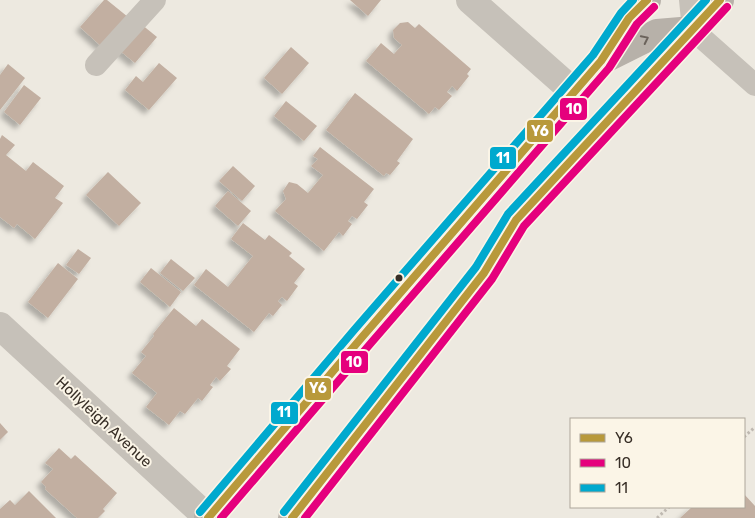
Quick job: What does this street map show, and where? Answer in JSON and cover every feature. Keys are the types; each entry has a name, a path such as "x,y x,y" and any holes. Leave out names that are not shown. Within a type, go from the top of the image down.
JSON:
{"main road":[{"path":"208,518 601,61 629,18 647,0"},
{"path":"292,518 484,273 516,220 720,0"},
{"path":"601,61 657,33 693,30"}],"street":[{"path":"470,0 574,92"},
{"name":"Hollyleigh Avenue","path":"0,326 208,518"}],"lane":[{"path":"96,66 156,0"},
{"path":"690,0 693,30 755,85"}],"path":[{"path":"745,436 755,427"},
{"path":"657,518 669,508"}],"building":[{"path":"104,0 107,0 128,17 102,47 80,27"},
{"path":"350,0 381,0 368,16"},
{"path":"408,22 415,28 419,24 471,69 467,74 469,76 457,91 452,86 447,92 452,96 439,110 435,107 429,114 366,61 381,43 394,54 402,45 394,38 393,30 400,23"},
{"path":"141,24 157,37 135,63 119,50"},
{"path":"291,47 309,63 282,94 264,78"},
{"path":"159,63 177,78 149,110 125,90 136,76 143,82"},
{"path":"8,64 25,78 0,110 0,75"},
{"path":"24,85 41,98 20,125 4,112"},
{"path":"355,93 413,139 397,161 400,163 390,175 386,173 384,176 326,130"},
{"path":"286,101 317,126 304,141 274,116"},
{"path":"2,135 15,145 6,155 26,171 33,162 64,186 55,198 63,203 35,239 17,224 14,228 0,217 0,139"},
{"path":"320,147 374,189 364,202 368,205 357,219 352,216 348,221 352,224 343,236 339,232 324,251 275,211 286,199 283,191 289,182 297,184 308,193 323,175 311,166 318,159 313,156"},
{"path":"233,166 255,186 242,201 219,181"},
{"path":"108,172 141,203 119,226 86,195"},
{"path":"228,191 251,211 238,226 215,206"},
{"path":"243,223 265,240 269,235 292,253 289,256 305,269 294,283 298,286 287,301 282,297 278,301 282,305 273,316 269,313 254,332 194,285 206,269 228,287 253,256 231,239"},
{"path":"78,249 91,258 79,274 66,265"},
{"path":"171,259 195,278 183,291 160,273"},
{"path":"58,263 78,279 48,318 28,302"},
{"path":"151,268 181,292 170,307 140,282"},
{"path":"174,308 196,326 202,319 240,349 227,366 231,369 220,381 216,377 210,385 213,387 202,401 198,398 185,414 180,411 169,425 146,407 157,393 132,373 146,356 141,352"},
{"path":"0,423 8,432 0,440"},
{"path":"59,448 71,459 75,455 117,493 98,518 77,518 45,489 46,487 41,482 53,469 45,463"},
{"path":"29,491 56,518 0,518 0,509 10,500 15,505"},
{"path":"745,495 755,506 755,518 680,518 691,508 745,508"}],"transit line":[{"name":"11","path":"200,512 355,329 593,55 621,13 633,0"},
{"name":"Y6","path":"208,518 601,61 629,18 647,0"},
{"name":"11","path":"284,512 476,267 508,214 706,0"},
{"name":"Y6","path":"292,518 484,273 516,220 720,0"},
{"name":"10","path":"221,518 609,68 637,24 654,7"},
{"name":"10","path":"305,518 492,279 524,226 727,7"}]}
